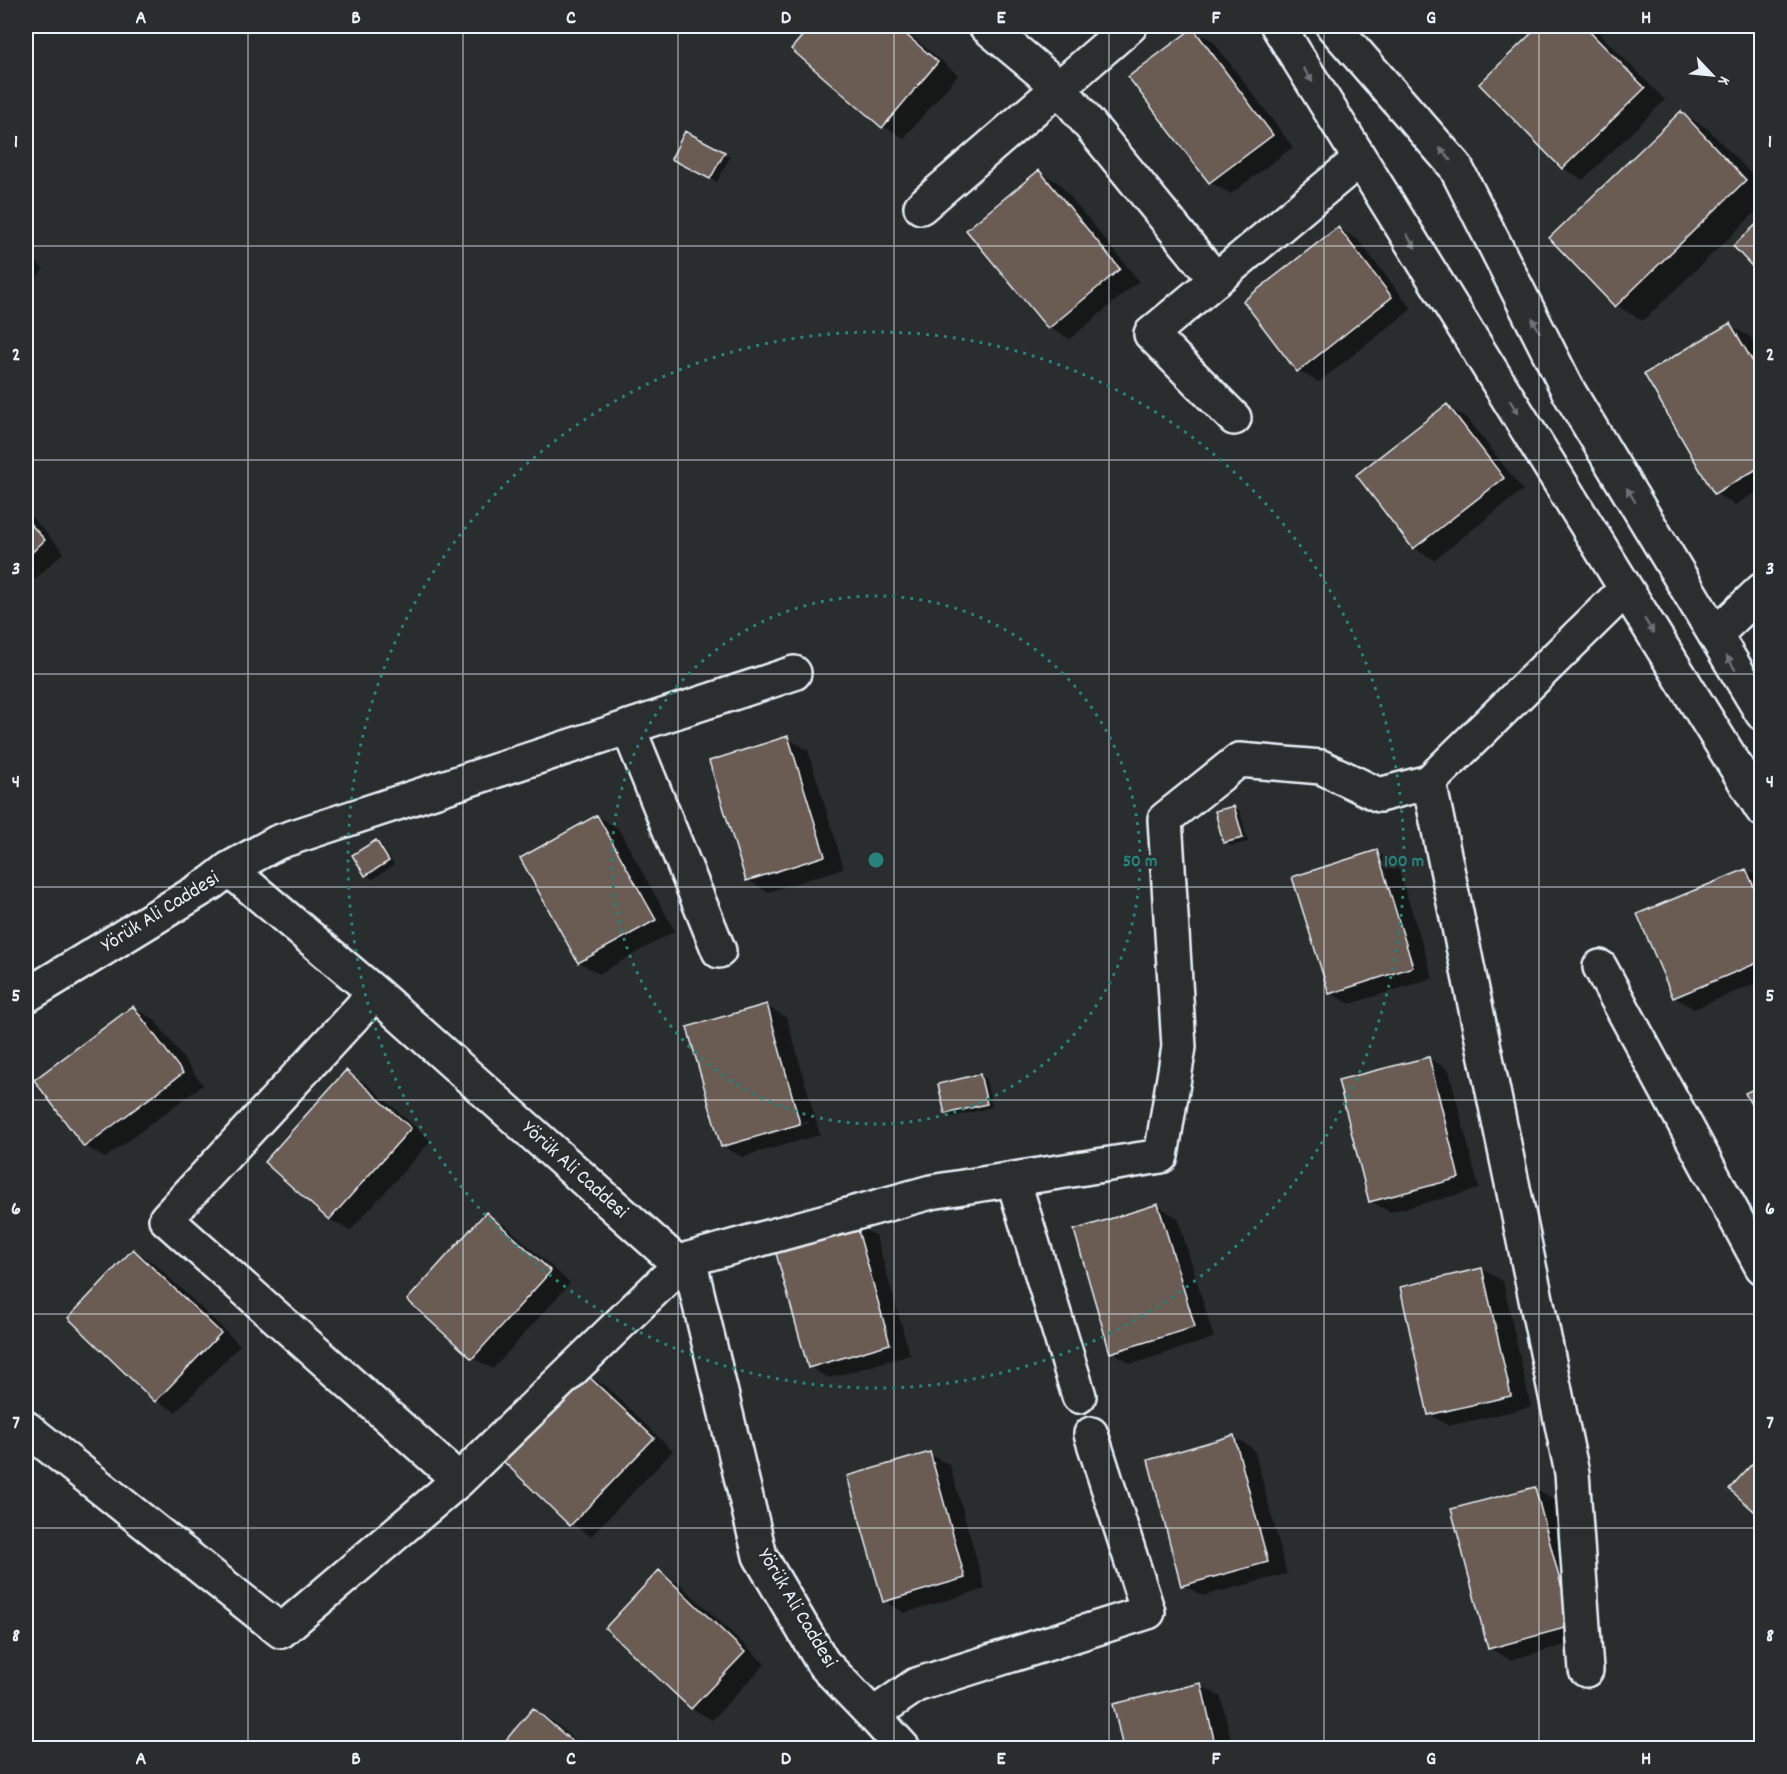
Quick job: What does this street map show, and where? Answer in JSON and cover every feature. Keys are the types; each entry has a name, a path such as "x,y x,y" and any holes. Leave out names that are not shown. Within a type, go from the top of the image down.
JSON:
{"street":[{"path":"986,26 1059,87 1216,280"},
{"path":"921,207 1130,26"},
{"path":"1278,26 1761,809"},
{"path":"1333,26 1455,166 1569,392 1761,713"},
{"path":"1234,418 1151,334 1360,159"},
{"path":"26,1428 281,1631 459,1480 684,1262 931,1192 1161,1156 1179,1047 1166,819 1239,760 1321,767 1379,795 1429,782 1626,589"},
{"path":"1715,635 1761,590"},
{"path":"229,869 278,842 794,674"},
{"path":"628,728 719,951"},
{"path":"1429,782 1572,1473 1586,1670"},
{"name":"Yörük Ali Caddesi","path":"26,996 211,883 229,869 375,993 684,1262 760,1556 823,1663 873,1714 903,1749"},
{"path":"1600,967 1761,1267"},
{"path":"375,993 166,1219 459,1480"},
{"path":"1013,1179 1079,1396"},
{"path":"873,1714 916,1685 1148,1612 1091,1434"}],"building":[{"path":"811,26 896,26 938,62 882,128 791,49"},
{"path":"1539,26 1584,26 1645,88 1562,169 1479,84"},
{"path":"1193,28 1273,135 1209,183 1128,77"},
{"path":"1681,111 1746,180 1615,307 1549,238"},
{"path":"685,131 725,152 710,179 671,159"},
{"path":"1039,170 1120,269 1048,329 966,230"},
{"path":"1762,219 1762,277 1733,246"},
{"path":"1338,227 1392,297 1297,372 1243,301"},
{"path":"1730,323 1762,377 1762,466 1714,494 1644,374"},
{"path":"1447,404 1504,478 1413,549 1356,475"},
{"path":"26,519 45,540 26,558"},
{"path":"788,736 825,856 746,881 709,761"},
{"path":"1234,806 1243,838 1223,843 1215,811"},
{"path":"597,815 656,920 578,963 520,858"},
{"path":"376,840 389,861 365,876 352,855"},
{"path":"1377,850 1413,967 1329,994 1292,877"},
{"path":"1746,869 1762,905 1762,961 1673,998 1637,914"},
{"path":"767,1004 800,1124 721,1147 687,1027"},
{"path":"133,1006 183,1073 84,1147 34,1080"},
{"path":"1429,1057 1459,1178 1369,1202 1338,1080"},
{"path":"346,1070 411,1128 329,1220 264,1162"},
{"path":"980,1074 987,1104 945,1114 938,1084"},
{"path":"1762,1085 1762,1125 1745,1093"},
{"path":"1158,1204 1195,1327 1110,1353 1074,1230"},
{"path":"486,1212 551,1271 472,1359 407,1300"},
{"path":"856,1223 890,1344 808,1368 774,1246"},
{"path":"133,1249 221,1333 155,1402 68,1318"},
{"path":"1482,1268 1511,1396 1428,1415 1400,1287"},
{"path":"585,1373 654,1438 570,1526 502,1460"},
{"path":"1234,1435 1268,1562 1181,1586 1148,1460"},
{"path":"930,1452 965,1578 883,1602 847,1476"},
{"path":"1762,1453 1762,1518 1729,1489"},
{"path":"1535,1487 1572,1626 1488,1649 1451,1509"},
{"path":"659,1570 745,1652 691,1709 605,1628"},
{"path":"1201,1683 1216,1748 1123,1748 1113,1704"},
{"path":"533,1708 580,1748 499,1748"}]}
